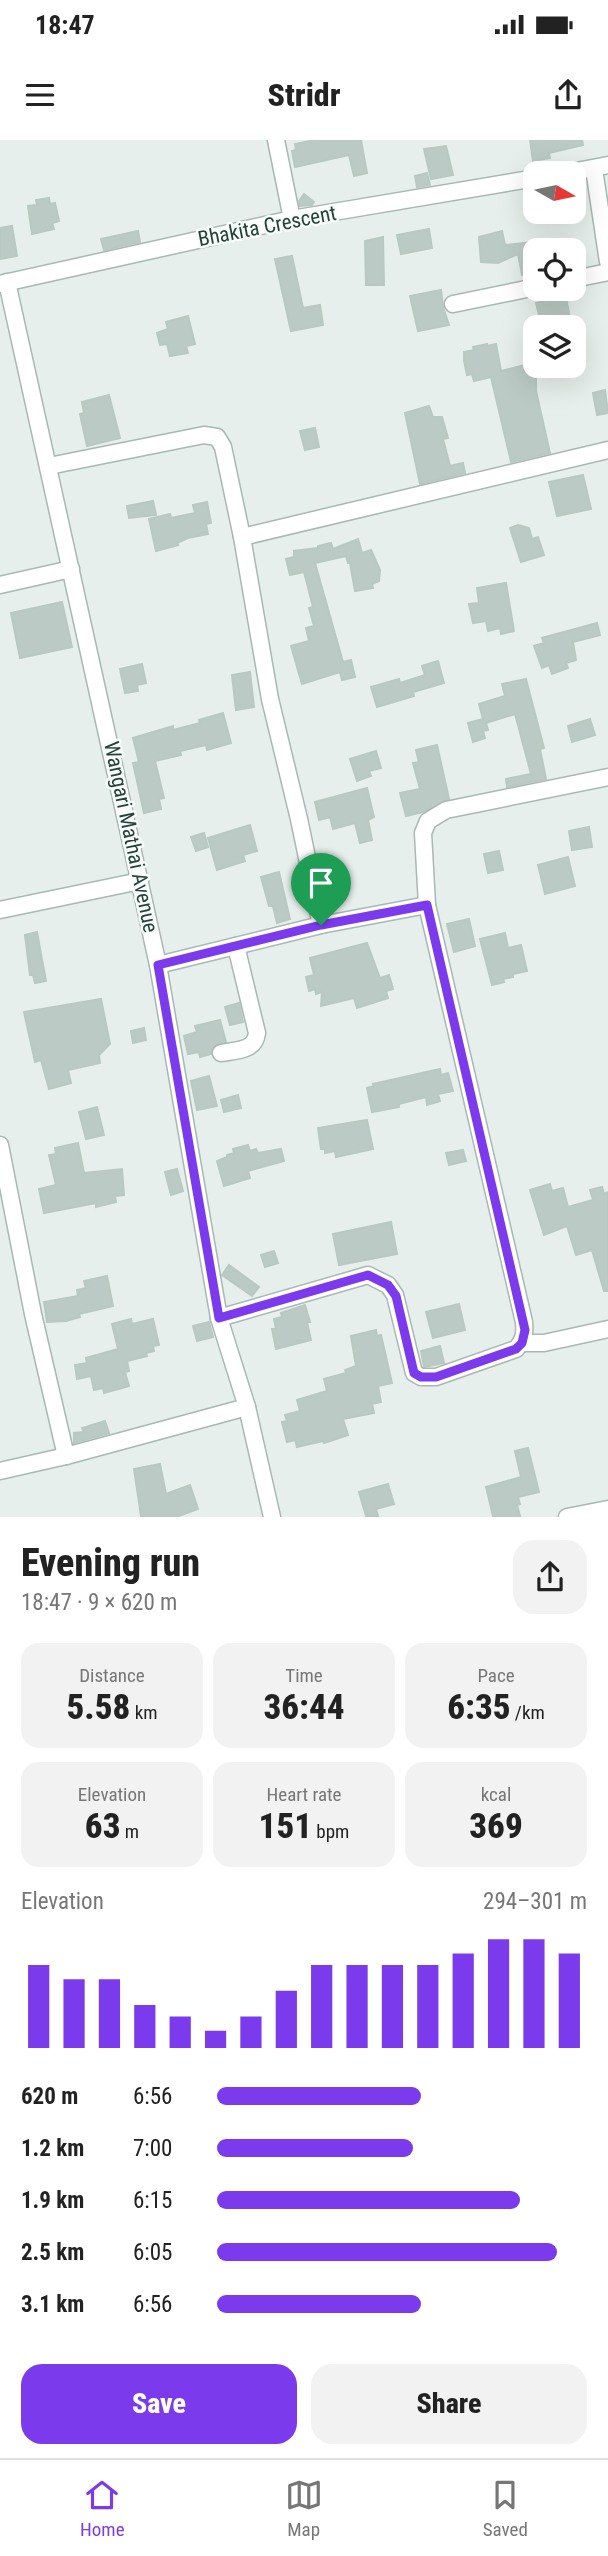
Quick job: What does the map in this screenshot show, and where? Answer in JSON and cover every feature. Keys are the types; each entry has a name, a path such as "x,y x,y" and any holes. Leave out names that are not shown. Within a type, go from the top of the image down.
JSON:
{"street":[{"path":"276,140 292,219"},
{"path":"601,167 608,262"},
{"name":"Bhakita Crescent","path":"3,283 292,219 523,180"},
{"path":"586,277 608,272"},
{"name":"Wangari Mathai Avenue","path":"3,283 49,466 158,965 219,1318 247,1408 272,1517"},
{"path":"453,304 523,290"},
{"path":"49,466 204,435 217,437 223,447 242,537 270,699 321,925"},
{"path":"242,537 608,450"},
{"path":"0,585 71,569"},
{"path":"219,1318 368,1275 388,1285 396,1296 414,1373 421,1377 436,1377 516,1349 522,1343 524,1322 427,905 423,833 428,821 446,810 608,777"},
{"path":"0,910 140,881"},
{"path":"158,965 321,925 427,905"},
{"path":"221,1053 251,1047 256,1042 257,1032 236,946"},
{"path":"0,1145 33,1314 66,1456"},
{"path":"522,1343 544,1343 608,1329"},
{"path":"0,1471 247,1408"},
{"path":"568,1517 608,1509"}],"building":[{"path":"315,140 361,140 367,173 354,176 349,155 295,167 292,151 296,150 295,144"},
{"path":"530,140 582,140 583,145 549,153 550,158 533,161"},
{"path":"446,146 453,175 431,179 424,149"},
{"path":"427,173 430,185 417,187 415,176"},
{"path":"304,194 314,202 312,205 300,206 299,201"},
{"path":"49,198 50,204 55,203 59,221 52,223 54,229 32,234 28,206 37,205 36,200"},
{"path":"12,226 17,256 0,259 0,228"},
{"path":"429,229 432,248 401,254 397,235"},
{"path":"138,231 140,242 104,250 101,239"},
{"path":"502,231 505,245 523,243 523,275 518,254 498,263 481,262 479,237"},
{"path":"383,237 384,285 366,285 365,241"},
{"path":"292,256 303,308 320,305 323,325 291,331 275,259"},
{"path":"441,290 449,325 418,331 410,296"},
{"path":"567,301 569,315 539,315 536,303"},
{"path":"188,316 195,344 186,346 188,353 170,356 167,344 160,345 157,333 168,329 166,322"},
{"path":"496,344 501,371 523,365 523,378 536,378 536,391 550,453 511,462 491,377 474,381 472,374 467,375 464,352 474,350 473,347"},
{"path":"605,390 608,413 597,415 593,393"},
{"path":"109,395 120,438 87,446 80,414 84,413 82,402"},
{"path":"429,406 433,417 442,417 448,438 443,439 450,466 463,463 465,473 420,484 405,413"},
{"path":"315,428 319,447 305,450 300,431"},
{"path":"583,475 591,509 557,516 549,482"},
{"path":"153,501 156,515 129,518 127,506"},
{"path":"207,502 211,523 206,524 208,534 188,538 177,543 178,545 156,551 149,519 170,514 171,518 195,513 193,505"},
{"path":"518,525 529,528 532,539 538,537 544,555 521,562 510,528"},
{"path":"358,539 362,553 371,550 380,570 379,581 372,584 373,588 355,591 350,563 346,556 315,563 343,662 351,660 355,677 342,680 340,672 302,684 291,646 309,641 306,628 314,626 309,608 313,607 304,572 290,575 286,559 294,557 294,551 318,548 331,543 333,549"},
{"path":"506,583 514,631 501,634 500,628 488,631 486,621 473,623 469,604 479,603 477,588"},
{"path":"62,602 72,647 20,658 11,613"},
{"path":"597,623 600,635 573,642 576,660 566,663 568,668 552,674 549,665 542,668 534,646 544,643 542,638"},
{"path":"438,661 444,683 413,692 414,696 377,707 371,687 399,679 400,683 425,675 422,666"},
{"path":"142,664 146,683 137,685 138,691 125,693 120,669"},
{"path":"250,672 254,707 236,710 232,675"},
{"path":"526,679 544,748 540,749 546,779 507,787 506,779 531,774 515,714 486,723 488,730 483,731 485,738 473,742 468,723 483,719 479,704 505,696 502,684"},
{"path":"223,713 231,743 207,750 206,745 180,751 181,755 155,761 164,798 159,799 161,809 144,813 133,763 139,762 133,738 173,726 173,730 200,723 199,720"},
{"path":"590,719 595,735 572,742 568,726"},
{"path":"437,745 449,799 423,812 406,816 400,793 420,789 413,763 419,762 416,750"},
{"path":"376,751 381,768 369,771 371,776 357,781 350,759"},
{"path":"367,788 374,817 368,820 372,840 360,843 355,823 333,829 330,817 319,820 315,802"},
{"path":"250,825 257,851 243,855 245,861 217,870 208,838"},
{"path":"589,827 592,847 572,850 569,831"},
{"path":"204,833 208,847 196,851 191,837"},
{"path":"499,851 503,870 488,873 484,854"},
{"path":"568,857 575,886 545,894 538,865"},
{"path":"279,872 290,919 277,923 261,877"},
{"path":"469,919 475,946 454,952 447,924"},
{"path":"37,932 46,981 35,983 33,975 30,975 25,935"},
{"path":"505,933 508,948 521,945 527,971 513,974 513,977 503,979 504,982 492,985 480,939"},
{"path":"367,943 380,978 389,975 393,989 386,991 388,998 357,1008 354,998 321,1006 322,992 316,994 315,989 309,991 306,977 314,975 310,958"},
{"path":"101,999 110,1044 99,1055 100,1063 68,1070 71,1083 49,1089 41,1060 35,1062 24,1012"},
{"path":"239,1003 243,1022 230,1025 225,1007"},
{"path":"220,1020 226,1042 214,1045 211,1054 200,1057 199,1052 188,1054 184,1036 197,1032 195,1026"},
{"path":"144,1028 146,1040 133,1043 131,1031"},
{"path":"440,1069 441,1075 448,1073 453,1091 438,1094 440,1101 427,1105 426,1097 399,1104 399,1107 372,1112 367,1088 374,1086 373,1084"},
{"path":"209,1076 217,1106 197,1110 191,1081"},
{"path":"238,1095 241,1108 224,1112 221,1100"},
{"path":"97,1107 104,1135 86,1139 79,1112"},
{"path":"367,1120 373,1149 336,1157 335,1151 325,1153 325,1149 321,1149 318,1128"},
{"path":"78,1143 84,1173 122,1169 124,1195 115,1196 116,1202 96,1207 96,1203 44,1213 39,1189 56,1185 49,1155 56,1154 55,1148"},
{"path":"248,1145 250,1151 256,1149 258,1153 281,1149 284,1161 248,1171 250,1178 224,1186 217,1161 234,1153 233,1149"},
{"path":"463,1150 466,1161 449,1165 446,1153"},
{"path":"177,1169 183,1191 171,1195 165,1172"},
{"path":"550,1184 552,1191 563,1188 568,1207 593,1200 590,1190 602,1187 604,1194 608,1192 608,1291 604,1291 592,1250 576,1255 567,1226 544,1235 530,1190"},
{"path":"391,1222 397,1254 339,1265 333,1234"},
{"path":"274,1251 278,1263 265,1267 261,1255"},
{"path":"229,1265 259,1287 252,1296 222,1275"},
{"path":"107,1276 113,1306 79,1314 80,1317 66,1321 47,1322 44,1302 78,1296 77,1290 86,1288 84,1281"},
{"path":"459,1304 465,1330 433,1338 426,1312"},
{"path":"305,1305 311,1340 276,1349 272,1329 276,1329 274,1319 282,1317 281,1313"},
{"path":"131,1319 132,1324 153,1319 159,1345 153,1346 154,1351 146,1353 147,1356 127,1361 129,1371 125,1372 129,1386 104,1393 103,1388 94,1390 91,1376 77,1379 75,1365 87,1363 86,1358 118,1349 112,1324"},
{"path":"209,1322 213,1337 197,1341 193,1326"},
{"path":"376,1330 377,1336 381,1335 392,1383 378,1386 381,1402 372,1404 374,1413 343,1419 348,1435 324,1443 323,1441 297,1447 295,1440 287,1442 282,1422 287,1421 285,1415 300,1411 297,1400 327,1391 324,1379 346,1373 345,1370 356,1366 351,1336"},
{"path":"440,1346 444,1363 424,1367 421,1351"},
{"path":"105,1421 109,1433 74,1443 74,1433 84,1432 82,1428"},
{"path":"528,1448 539,1492 518,1497 520,1516 493,1516 486,1487 521,1477 515,1451"},
{"path":"160,1464 166,1494 190,1485 198,1509 179,1516 141,1516 134,1469"},
{"path":"388,1484 394,1504 376,1509 378,1516 366,1516 359,1492"}],"route":[{"path":"427,905 524,1322 522,1343 516,1349 436,1377 421,1377 414,1373 396,1296 388,1285 368,1275 219,1318 158,965 321,925 427,905"}]}
